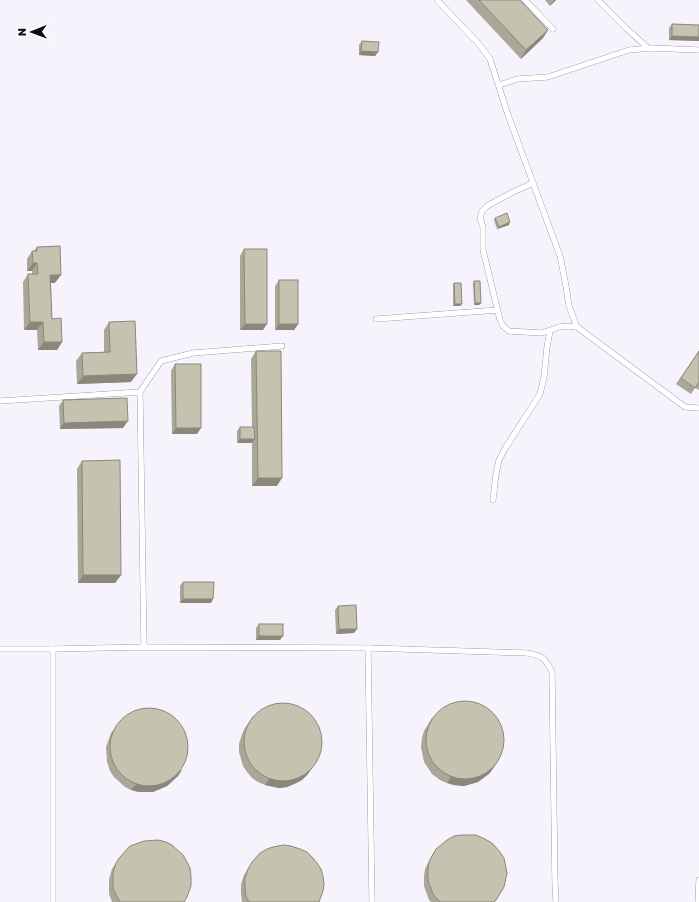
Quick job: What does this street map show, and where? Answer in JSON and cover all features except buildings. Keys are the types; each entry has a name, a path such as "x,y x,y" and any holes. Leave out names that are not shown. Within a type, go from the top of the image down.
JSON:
{"lane":[{"path":"437,0 478,43 490,58 508,115 560,256 569,306 577,327"},
{"path":"525,0 553,29"},
{"path":"598,0 648,48"},
{"path":"499,85 517,79 548,77 630,50 648,48 699,50"},
{"path":"534,183 487,206 482,211 480,219 483,227 483,250 500,320 503,326 509,331 542,333 559,327 577,327 685,407 699,408"},
{"path":"376,319 498,310"},
{"path":"493,500 499,460 540,394 544,377 550,331"},
{"path":"144,646 140,392 161,361 193,353 282,346"},
{"path":"0,401 140,392"},
{"path":"0,649 144,646 368,648 526,653 538,655 546,660 552,672 556,902"},
{"path":"368,648 372,902"},
{"path":"52,649 53,902"},
{"path":"698,902 699,880"}]}
